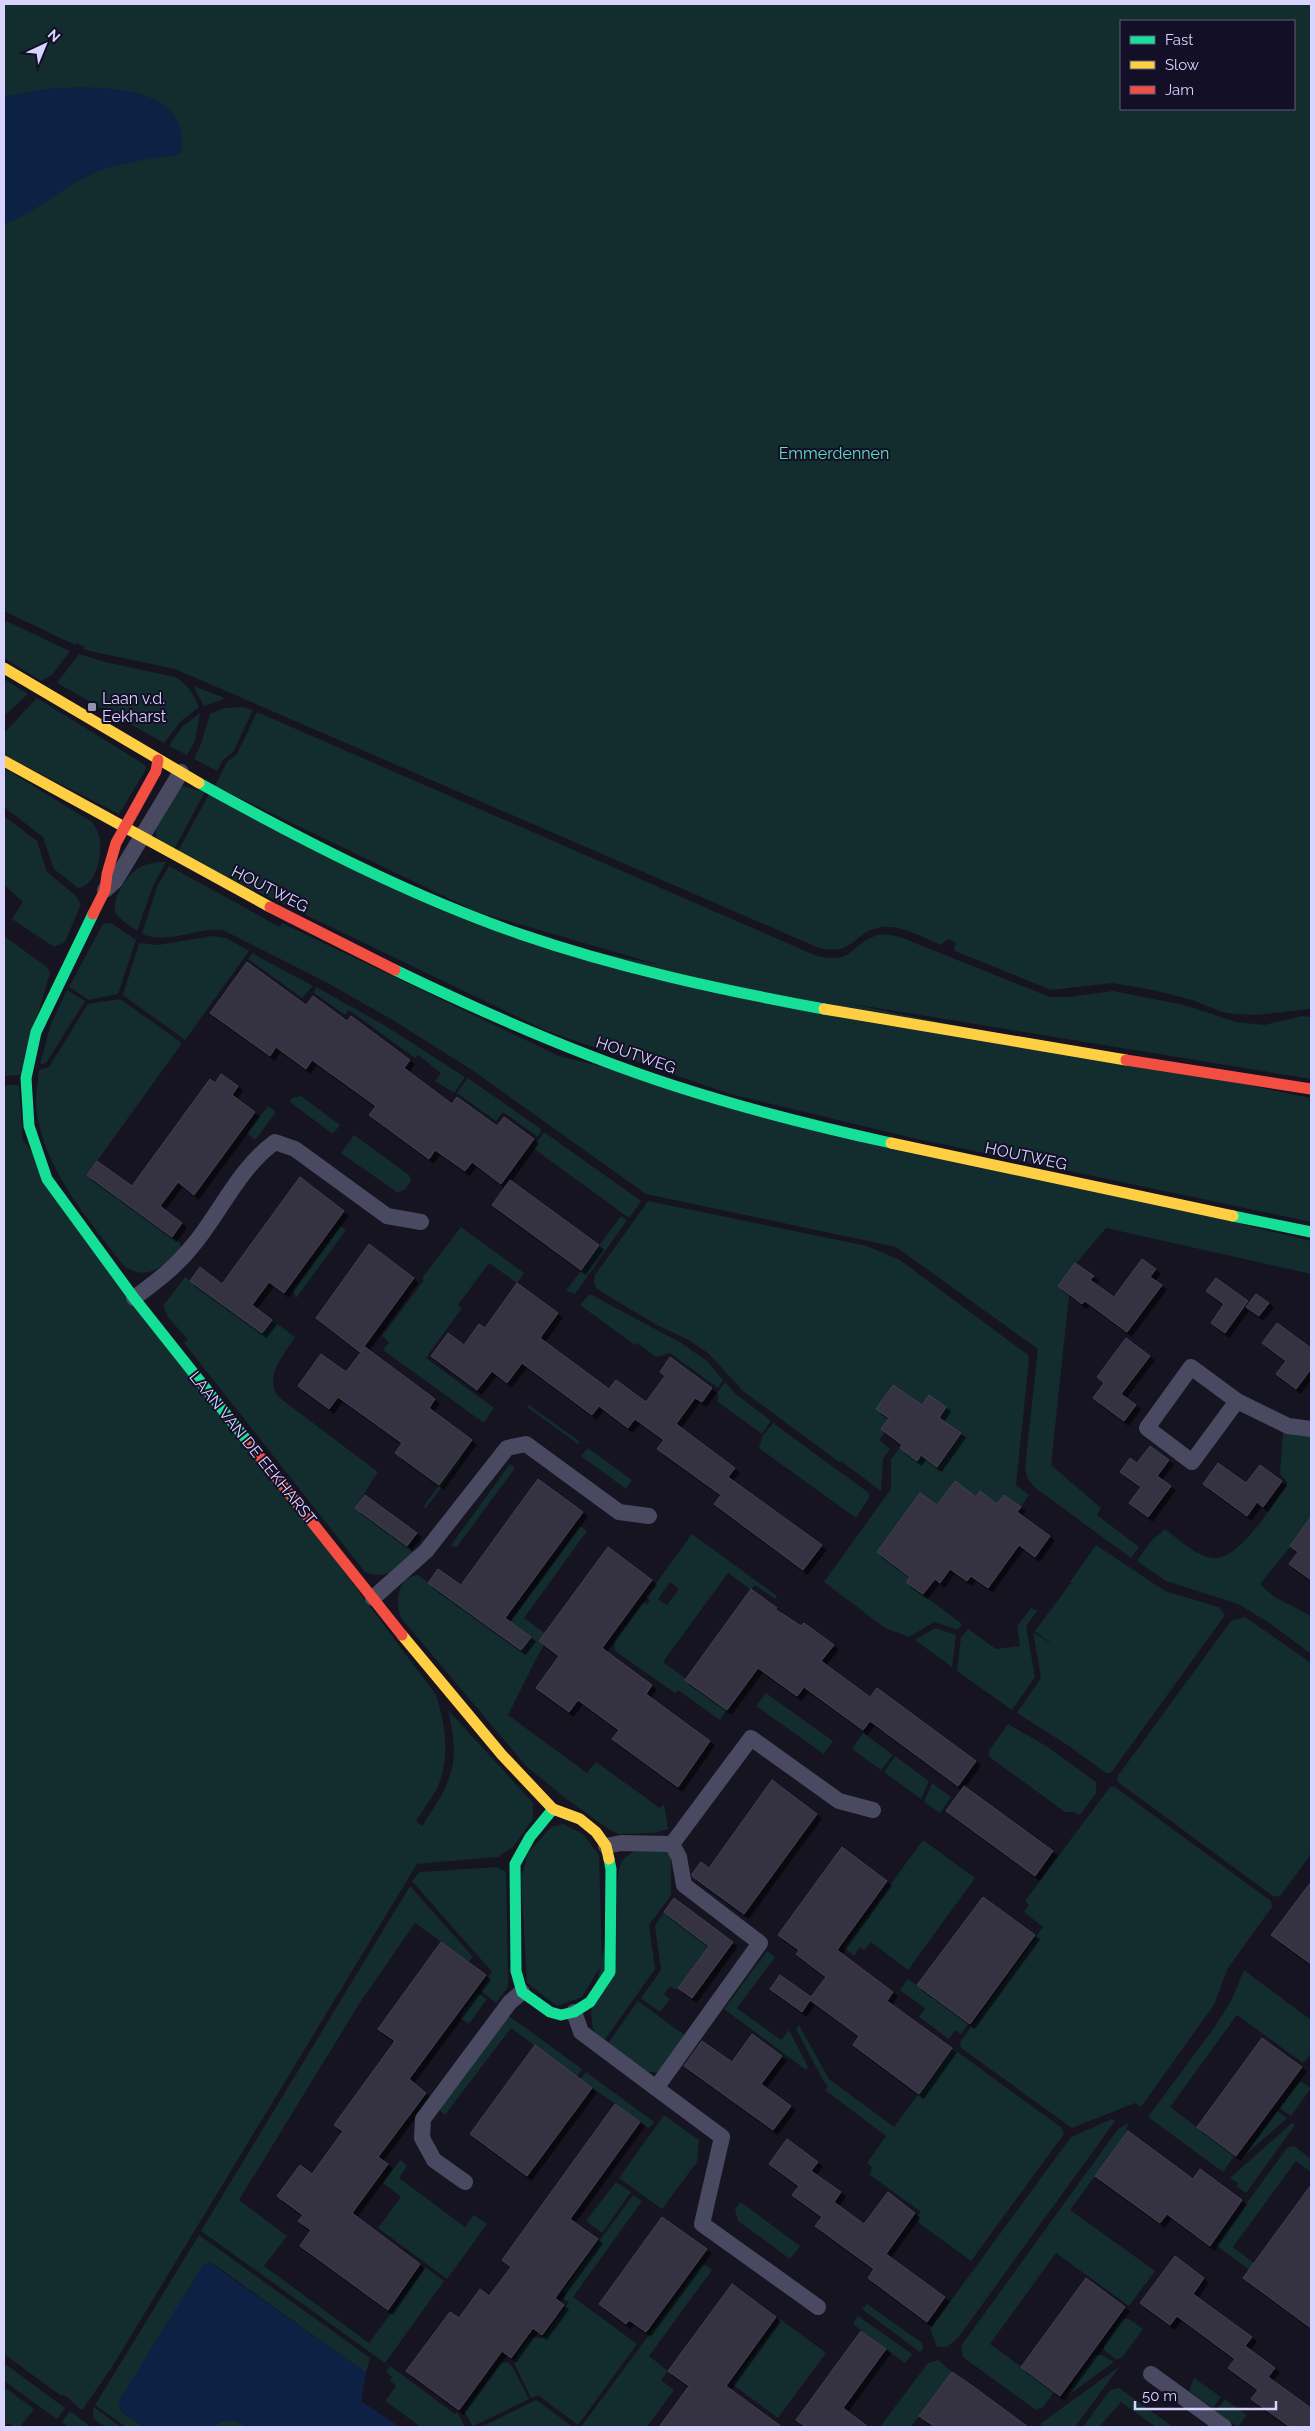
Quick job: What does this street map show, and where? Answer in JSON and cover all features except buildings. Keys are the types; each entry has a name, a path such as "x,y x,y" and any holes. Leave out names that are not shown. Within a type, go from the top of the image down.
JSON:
{"street":[{"path":"4,668 158,760 342,859 421,895 519,933 586,954 698,984 752,996 948,1031 1311,1089"},
{"name":"LAAN VAN DE EEKHARST","path":"105,890 106,875 123,830 156,771 158,760"},
{"name":"HOUTWEG","path":"4,761 141,840 412,980 486,1015 577,1052 674,1086 782,1118 902,1146 1311,1232"},
{"name":"LAAN VAN DE EEKHARST","path":"181,772 115,881 105,890 36,1032 26,1078 29,1126 48,1179 134,1298 373,1598 502,1755 553,1810 580,1819 596,1832 606,1846 611,1869 610,1972 590,2002 574,2012"},
{"path":"134,1298 168,1272 194,1245 259,1153 275,1142 295,1149 387,1216 421,1222"},
{"path":"1237,1401 1192,1462 1147,1428 1191,1367 1237,1401 1288,1426 1311,1429"},
{"path":"373,1598 426,1551 507,1448 526,1444 619,1512 649,1516"},
{"path":"672,1844 751,1738 839,1801 873,1810"},
{"path":"553,1810 530,1837 515,1864 516,1971 522,1992 550,2012 561,2014 574,2012 580,2032 722,2137 702,2224 818,2307"},
{"path":"606,1846 621,1843 672,1844"},
{"path":"656,2088 760,1942 684,1885 678,1857 672,1844"},
{"path":"465,2182 434,2160 422,2138 423,2119 510,2002 522,1992"},
{"path":"1150,2374 1224,2427"}],"green space":[{"name":"Emmerdennen","path":"4,4 1311,4 1311,1009 1256,1015 1234,1014 1153,990 1112,983 1051,990 955,951 956,943 948,939 941,945 912,933 889,927 873,929 840,949 819,948 175,669 90,651 83,649 85,647 77,643 75,645 4,611"},
{"path":"4,620 70,651 52,675 41,681 4,658"},
{"path":"79,654 105,662 175,677 190,690 199,707 181,721 164,743 57,683"},
{"path":"4,679 28,694 4,716"},
{"path":"193,686 222,697 224,699 204,706"},
{"path":"37,698 145,765 146,769 119,814 4,755 4,733"},
{"path":"243,707 253,710 233,752 223,760 217,771 194,759 201,744 210,714 224,708"},
{"path":"257,712 817,956 839,958 846,956 868,939 880,934 905,939 1050,997 1069,997 1113,991 1184,1005 1236,1022 1264,1025 1302,1016 1311,1017 1311,1079 718,982 477,912 215,786 227,762 237,754"},
{"path":"200,713 195,741 187,755 169,746 181,728"},
{"path":"4,768 92,822 100,837 99,862 93,876 84,886 78,888 54,869 43,837 4,807"},
{"path":"183,786 205,792 173,851 156,837 156,828 179,788"},
{"path":"209,794 508,934 1311,1098 1311,1222 917,1139 730,1094 547,1031 177,853"},
{"path":"4,816 37,841 47,872 75,895 81,904 65,942 54,947 12,919 23,902 4,885"},
{"path":"166,862 153,886 137,931 118,916 115,902 120,890 136,870 146,864"},
{"path":"169,866 280,927 282,923 559,1056 1311,1241 1311,1274 1106,1228 1069,1272 1069,1296 1051,1465 1101,1508 1097,1515 1139,1547 1131,1558 1034,1487 1027,1477 1025,1468 1038,1349 896,1247 646,1194 472,1070 391,1019 324,981 223,930 203,931 162,938 142,934 157,887"},
{"path":"111,923 136,940 118,994 89,1000 69,987 103,924"},
{"path":"4,936 47,967 50,973 20,1075 4,1076"},
{"path":"213,936 226,938 249,951 185,1040 123,995 139,943 158,945"},
{"path":"253,953 313,986 302,998 248,959"},
{"path":"316,987 384,1025 465,1077 454,1093 435,1081 441,1073 418,1055 415,1058 349,1010 345,1015 314,993"},
{"path":"67,990 85,1001 46,1063 40,1064 51,1024"},
{"path":"120,999 182,1043 87,1175 180,1243 181,1248 168,1261 147,1272 131,1270 123,1265 69,1192 48,1152 36,1108 39,1070 49,1067 88,1004"},
{"path":"468,1078 542,1130 538,1137 503,1112 496,1121 457,1093"},
{"path":"4,1085 19,1085 23,1140 436,1695 444,1731 445,1757 440,1781 416,1821 422,1826 441,1797 451,1772 454,1745 448,1710 533,1803 533,1819 513,1847 498,1857 417,1864 112,2367 83,2409 80,2409 66,2396 60,2395 4,2354"},
{"path":"301,1096 340,1125 333,1134 290,1102 292,1098"},
{"path":"268,1106 276,1112 255,1140 247,1133"},
{"path":"544,1132 641,1201 629,1218 533,1148"},
{"path":"354,1135 409,1175 411,1181 405,1189 398,1193 341,1153"},
{"path":"648,1201 867,1246 900,1260 1028,1355 1016,1485 1029,1495 1021,1507 1004,1495 996,1506 980,1492 976,1497 954,1481 938,1504 954,1516 897,1525 877,1552 910,1577 906,1582 962,1624 958,1630 934,1622 909,1637 885,1628 824,1582 891,1489 891,1459 900,1448 917,1461 921,1455 937,1467 961,1434 939,1418 946,1407 929,1395 922,1405 892,1385 876,1409 889,1418 881,1429 885,1432 879,1440 890,1449 883,1459 881,1491 841,1461 839,1462 743,1391 708,1353 687,1339 655,1324 597,1289 594,1283 595,1275"},
{"path":"621,1216 627,1220 575,1294 566,1291"},
{"path":"340,1226 346,1230 296,1298 293,1290"},
{"path":"461,1227 524,1273 517,1283 489,1263 458,1305 462,1308 426,1358 494,1408 484,1423 383,1350 389,1342 382,1336 424,1280 422,1278"},
{"path":"185,1277 262,1333 272,1320 295,1337 277,1367 273,1383 275,1390 280,1398 378,1472 355,1508 411,1548 413,1555 397,1568 380,1575 365,1572 184,1343 188,1340 168,1317 163,1306"},
{"path":"590,1294 681,1343 707,1361 723,1380 718,1388 670,1353 656,1357 637,1343 635,1345 580,1305"},
{"path":"725,1382 736,1394 771,1421 762,1434 718,1402 718,1392"},
{"path":"529,1405 580,1442 578,1444 527,1407"},
{"path":"773,1423 869,1493 869,1498 856,1518 759,1448 762,1437"},
{"path":"1283,1433 1311,1437 1311,1521 1260,1584 1273,1596 1311,1616 1311,1654 1271,1624 1238,1604 1166,1581 1137,1561 1151,1541 1165,1529 1201,1555 1215,1558 1225,1556 1235,1550 1256,1528 1288,1483 1280,1474"},
{"path":"588,1448 632,1480 626,1489 581,1456"},
{"path":"460,1457 462,1459 426,1508 423,1507"},
{"path":"510,1464 515,1468 456,1548 451,1545"},
{"path":"580,1526 587,1531 524,1618 550,1637 539,1653 508,1715 587,1773 596,1762 660,1808 664,1804 668,1829 655,1833 619,1834 610,1830 565,1798 527,1767 401,1618 399,1612 398,1598 402,1586 406,1580 418,1575 521,1650 531,1637 510,1621"},
{"path":"692,1534 777,1596 775,1599 755,1585 751,1590 728,1573 663,1662 727,1709 720,1720 678,1690 675,1693 615,1651 614,1641 643,1602 647,1604 650,1600 646,1597","holes":["670,1582 679,1589 667,1605 658,1599"]},
{"path":"1096,1545 1165,1591 1219,1607 1225,1615 1111,1773 1106,1773 1069,1746 1017,1713 1041,1678 1033,1632 1055,1646 1035,1631 1070,1584 1073,1584 1070,1582"},
{"path":"1031,1608 1037,1611 1026,1626 1035,1677 1012,1710 957,1671 961,1637 968,1629 996,1649 1020,1646 1017,1626"},
{"path":"1245,1617 1311,1663 1311,1854 1281,1895 1274,1897 1118,1782 1117,1777 1231,1621"},
{"path":"935,1628 956,1635 952,1667 915,1640"},
{"path":"766,1693 833,1741 824,1754 756,1706"},
{"path":"1008,1724 1046,1746 1096,1782 1096,1793 1080,1815 1074,1812 1065,1812 988,1756 990,1753 988,1752"},
{"path":"863,1733 893,1755 881,1770 852,1749"},
{"path":"895,1756 929,1781 921,1799 884,1772"},
{"path":"932,1783 951,1797 940,1813 924,1802"},
{"path":"1110,1787 1115,1787 1271,1901 1272,1907 1228,1968 1214,2005 1141,2107 1135,2103 1072,2128 961,2048 960,2042 1043,1927 1024,1912 1029,1905 1025,1901"},
{"path":"563,1824 583,1834 599,1855 602,1964 582,1997 557,2006 527,1983 521,1879 528,1853 551,1827"},
{"path":"923,1840 975,1878 908,1970 871,1942 864,1950 860,1947 854,1956 844,1948"},
{"path":"636,1849 666,1851 671,1855 671,1895 649,1925 655,1969 603,2042 593,2029 591,2013 621,1861"},
{"path":"497,1867 506,1872 508,1987 496,2003 480,1990 492,1972 412,1881 420,1872"},
{"path":"410,1886 473,1957 469,1962 415,1923 361,2001 239,2200 287,2236 264,2266 369,2343 425,2267 444,2281 385,2363 201,2231"},
{"path":"664,1912 709,1945 676,1990 670,1986 664,1994 670,1999 660,2012 641,1998 661,1970 655,1926"},
{"path":"767,1951 775,1957 737,2008 781,2040 789,2030 808,2067 806,2070 724,2009"},
{"path":"1244,1970 1311,2020 1311,2054 1303,2063 1237,2015 1170,2107 1235,2155 1223,2172 1148,2117 1214,2028 1232,1999"},
{"path":"908,1979 969,2023 961,2034 955,2030 949,2039 919,2017 925,2008 900,1990"},
{"path":"477,1993 487,1999 469,2024 461,2019 460,2015"},
{"path":"638,2001 687,2037 661,2071 647,2071 640,2068 607,2045"},
{"path":"509,2016 582,2069 577,2077 511,2028 445,2115 438,2109"},
{"path":"799,2025 829,2079 894,2127 952,2048 1062,2128 1064,2134 971,2261 919,2223 918,2216 921,2212 870,2175 872,2167 867,2163 886,2136 825,2090 828,2086 796,2029"},
{"path":"586,2072 654,2122 649,2128 587,2084 573,2089"},
{"path":"1300,2081 1311,2088 1291,2116 1280,2108"},
{"path":"1277,2111 1287,2118 1244,2156"},
{"path":"664,2115 699,2140 697,2162 662,2209 619,2178"},
{"path":"1112,2119 1115,2121 958,2338 947,2347 937,2347 930,2329 1071,2137"},
{"path":"1129,2123 1126,2129 1128,2131 1070,2210 1155,2271 1129,2306 1056,2253 990,2344 1055,2391 1043,2407 1036,2410 963,2357 961,2346 1118,2129"},
{"path":"1292,2123 1295,2125 1246,2193 1236,2186 1238,2183 1230,2178"},
{"path":"1294,2146 1311,2159 1311,2172 1296,2161 1233,2247 1282,2284 1293,2303 1216,2245 1287,2148"},
{"path":"400,2160 407,2166 399,2178 465,2227 474,2215 487,2224 447,2279 378,2228 401,2197 383,2183"},
{"path":"616,2182 631,2192 602,2233 586,2221"},
{"path":"633,2195 642,2201 573,2297 637,2344 578,2425 538,2395 531,2398 513,2361 528,2339 537,2337 542,2339 569,2302 564,2299 565,2293 562,2292"},
{"path":"741,2202 800,2246 790,2259 738,2221 735,2209"},
{"path":"199,2235 370,2358 366,2373 212,2263 121,2411 144,2427 126,2427 95,2405"},
{"path":"702,2263 712,2270 649,2356 668,2371 661,2380 674,2390 647,2427 581,2427"},
{"path":"867,2304 922,2343 923,2349 920,2352 862,2309"},
{"path":"858,2316 912,2354 905,2363 853,2324"},
{"path":"780,2319 826,2353 778,2418 732,2384"},
{"path":"1122,2319 1129,2319 1143,2329 1123,2356 1117,2360 1104,2350 1104,2344"},
{"path":"1095,2355 1102,2355 1114,2362 1063,2399"},
{"path":"938,2360 952,2372 911,2427 880,2427 928,2363"},
{"path":"507,2362 512,2366 529,2399 471,2427 472,2425 464,2411 500,2363"},
{"path":"4,2363 65,2408 57,2419 4,2381"},
{"path":"390,2366 455,2414 457,2412 465,2427 421,2427 385,2401 396,2386 390,2380 392,2377 386,2372"},
{"path":"1120,2366 1075,2427 1043,2427 1040,2424"},
{"path":"1194,2378 1221,2397 1213,2408 1189,2391"},
{"path":"4,2387 34,2409 20,2427 14,2427 8,2423 4,2427"},
{"path":"1119,2388 1173,2427 1156,2427 1121,2402 1099,2427 1083,2427 1110,2390"},
{"path":"1225,2399 1247,2415 1238,2427 1216,2411"},
{"path":"536,2400 573,2427 481,2427"},
{"path":"94,2407 121,2427 100,2424 94,2418"},
{"path":"70,2411 91,2427 69,2427 62,2422"},
{"path":"234,2420 249,2427 210,2427 221,2422"}],"water":[{"path":"83,87 135,93 151,98 165,106 175,117 181,132 182,152 177,155 118,165 95,173 25,215 4,224 4,96 47,89"},
{"path":"209,2262 366,2373 361,2401 400,2427 249,2427 234,2420 221,2422 210,2427 144,2427 121,2411 118,2402 203,2265"}],"traffic: fast":[{"path":"199,783 316,846 396,884 478,919 557,946 633,968 824,1009"},
{"path":"93,914 36,1032 26,1078 29,1126 47,1179 134,1298 249,1443"},
{"path":"395,970 533,1033 639,1074 755,1110 891,1143"},
{"path":"1233,1216 1311,1232"},
{"path":"553,1809 530,1837 515,1864 516,1971 522,1992 550,2012 561,2015 574,2012 590,2002 610,1972 611,1869 609,1859"}],"traffic: slow":[{"path":"4,668 199,783"},
{"path":"4,761 270,907"},
{"path":"824,1009 1126,1060"},
{"path":"891,1143 1233,1216"},
{"path":"402,1635 502,1755 553,1809 580,1819 596,1832 606,1846 609,1859"}],"traffic: jam":[{"path":"93,914 105,890 107,874 116,843 156,771 158,760"},
{"path":"270,907 395,970"},
{"path":"1126,1060 1311,1089"},
{"path":"249,1443 402,1635"}],"place":[{"name":"Laan v.d. Eekharst","path":"92,707"}]}
